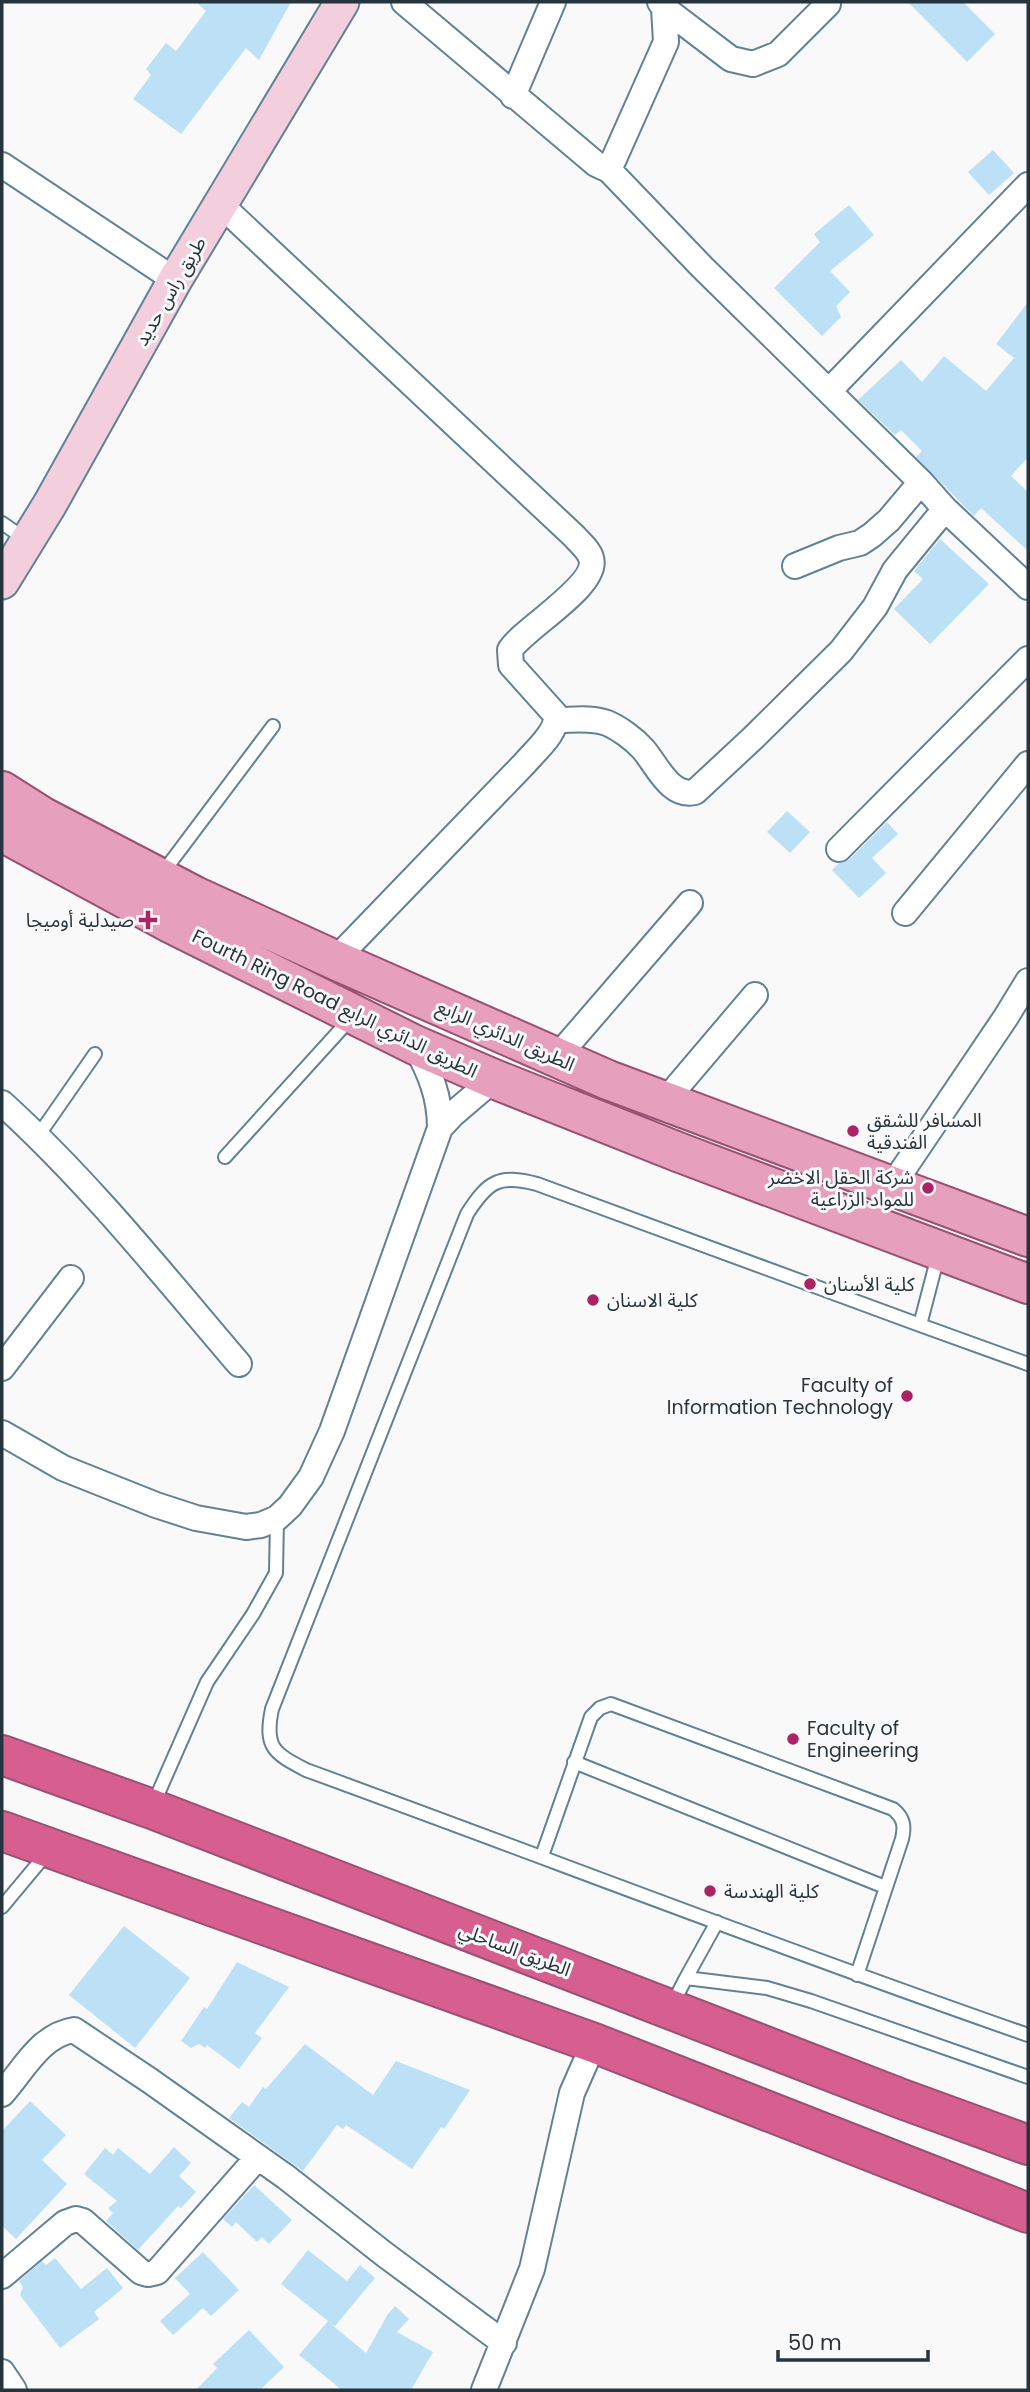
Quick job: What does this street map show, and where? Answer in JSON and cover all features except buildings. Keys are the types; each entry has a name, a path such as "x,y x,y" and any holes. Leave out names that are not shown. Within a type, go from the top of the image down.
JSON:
{"highway":[{"name":"الطريق الساحلي","path":"2,1755 678,1993 1028,2145"},
{"path":"2,1831 594,2043 1023,2206"}],"main road":[{"path":"2,776 43,817"},
{"name":"الطريق الدائري الرابع","path":"2,792 43,817 159,878 335,960 557,1058 1028,1237"},
{"name":"Fourth Ring Road الطريق الدائري الرابع","path":"2,832 172,924 415,1045 678,1152 939,1252"},
{"path":"939,1252 1028,1284"}],"street":[{"name":"طريق راس حديد","path":"2,582 15,532 176,280 342,2"},
{"path":"404,2 513,96 596,164 609,170 702,267 921,482 945,509 1028,587"},
{"path":"513,96 553,2"},
{"path":"662,5 731,59 752,64 778,54 828,4"},
{"path":"609,170 666,42 662,5"},
{"path":"2,165 176,280"},
{"path":"829,391 1028,185"},
{"path":"221,205 515,479 591,556 592,569 580,587 523,634 510,650 511,665 555,714 553,729 525,763 335,960"},
{"path":"795,566 839,548 860,543 872,535 889,520 921,482"},
{"path":"556,720 604,722 618,729 641,746 678,790 688,794 695,792 841,651 875,607 895,570 945,509"},
{"path":"839,849 1028,659"},
{"path":"905,913 1028,764"},
{"path":"557,1058 690,903"},
{"path":"892,1186 1028,981"},
{"path":"665,1101 755,995"},
{"path":"2,1433 63,1468 156,1506 196,1518 246,1527 261,1525 277,1518 290,1506 311,1477 332,1431 440,1128 440,1107 435,1086 415,1045"},
{"path":"440,1128 494,1079"},
{"path":"2,1103 38,1136 104,1207 239,1364"},
{"path":"2,1368 71,1278"},
{"path":"2,2094 49,2039 62,2032 74,2030 258,2157 503,2343"},
{"path":"484,2390 532,2269 572,2093 594,2043"},
{"path":"2,2276 65,2222 76,2218 83,2221 141,2272 157,2272 258,2157"},
{"path":"2,2372 14,2390"}],"lane":[{"path":"159,878 273,726"},
{"path":"225,1157 355,1015"},
{"path":"38,1136 95,1054"},
{"path":"1028,1364 537,1184 515,1178 502,1180 476,1200 462,1227 272,1709 269,1741 275,1752 306,1770 857,1975 1028,2035"},
{"path":"920,1325 939,1252"},
{"path":"152,1809 206,1682 253,1614 276,1573 277,1518"},
{"path":"542,1856 591,1717 600,1708 611,1704 893,1809 901,1816 905,1827 857,1975"},
{"path":"574,1762 885,1887"},
{"path":"2,1907 50,1850"},
{"path":"678,1993 717,1922"},
{"path":"678,1993 767,1988 1028,2077"}],"place":[{"name":"صيدلية أوميجا","path":"148,920"},
{"name":"المسافر للشقق الفندقية","path":"853,1131"},
{"name":"شركة الحقل الاخضر للمواد الزراعية","path":"928,1188"},
{"name":"كلية الأسنان","path":"810,1284"},
{"name":"كلية الاسنان","path":"593,1300"},
{"name":"Faculty of Information Technology","path":"907,1396"},
{"name":"Faculty of Engineering","path":"793,1739"},
{"name":"كلية الهندسة","path":"710,1891"}]}
